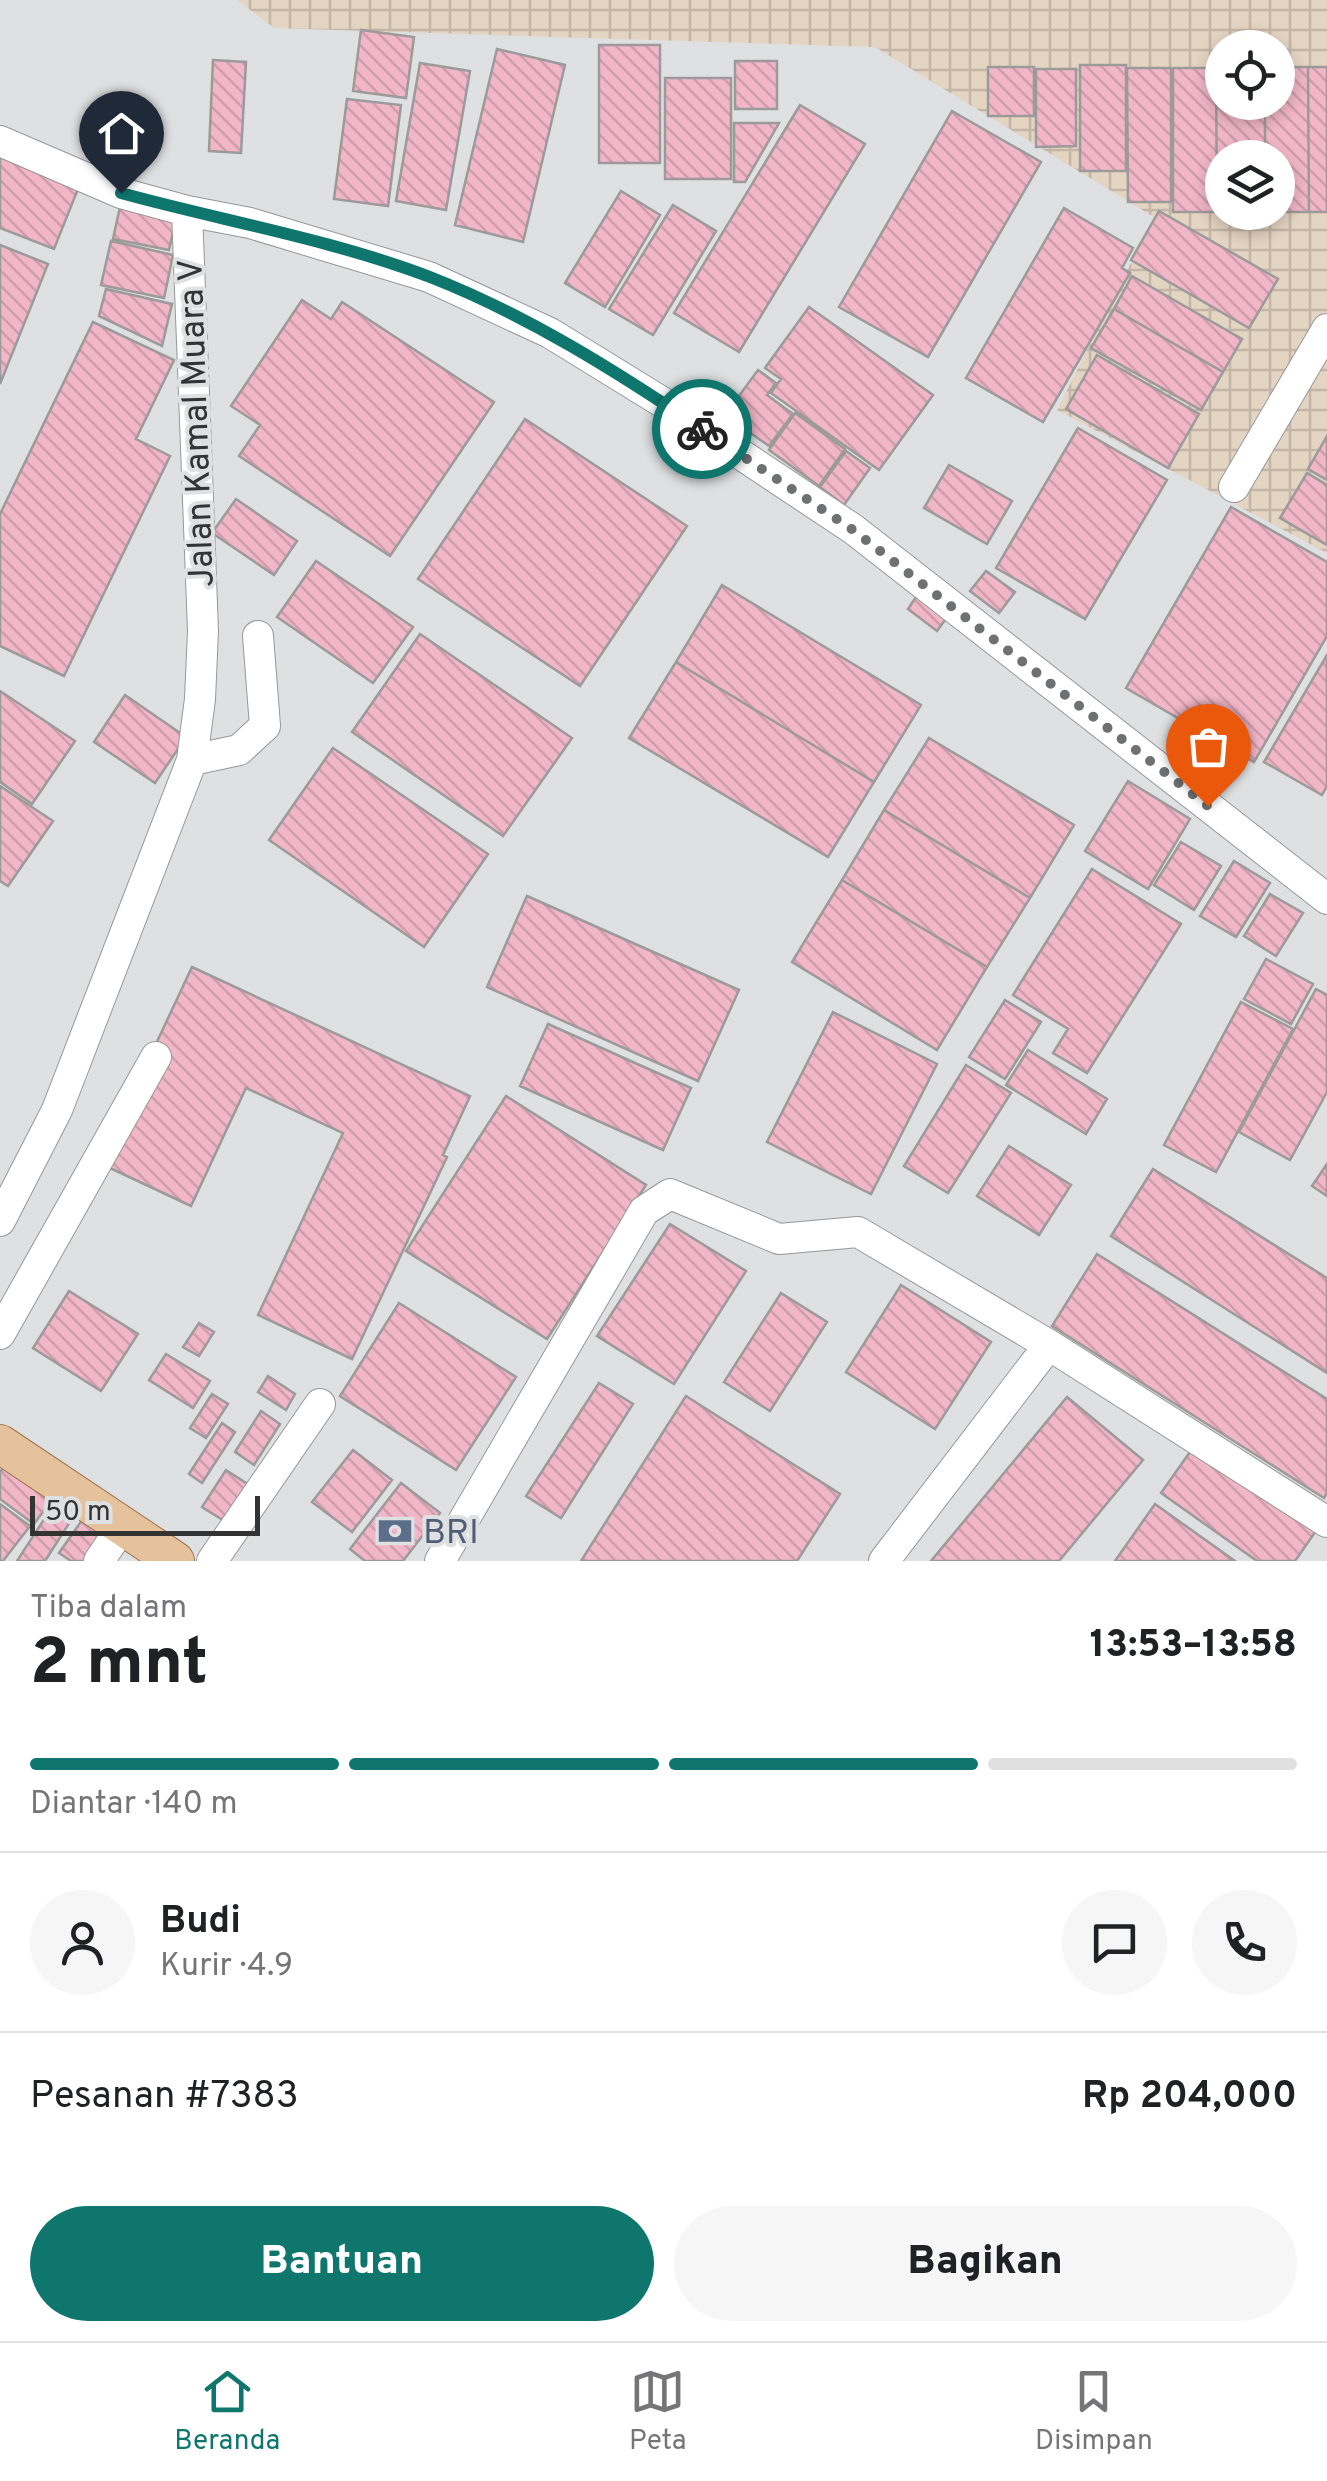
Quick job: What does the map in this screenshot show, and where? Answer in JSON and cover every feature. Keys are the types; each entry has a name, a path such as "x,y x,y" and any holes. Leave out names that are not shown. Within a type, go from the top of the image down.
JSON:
{"main road":[{"path":"3,1451 175,1561"}],"street":[{"path":"0,141 121,193 187,211"},
{"name":"Jalan Kamal Muara V","path":"0,1221 57,1110 192,760 203,631 187,211 250,223 429,277 550,333 662,402 853,530 1327,899"},
{"path":"1234,487 1327,329"},
{"path":"192,760 239,750 265,726 258,636"},
{"path":"0,1334 156,1057"},
{"path":"440,1561 644,1210 670,1194 779,1240 858,1232 1048,1344 1327,1522"},
{"path":"884,1561 1048,1344"},
{"path":"212,1561 320,1404"},
{"path":"99,1561 122,1527"}],"shaded area":[{"path":"237,0 1327,0 1327,553 1057,410 1154,217 875,47 274,28"}],"building":[{"path":"361,30 414,37 406,98 353,91"},
{"path":"599,45 660,45 660,163 599,163"},
{"path":"497,49 565,65 523,242 455,225"},
{"path":"213,60 246,62 241,153 209,151"},
{"path":"735,61 777,61 777,109 735,109"},
{"path":"420,63 470,71 446,210 396,201"},
{"path":"1080,65 1126,65 1126,171 1080,171"},
{"path":"988,67 1034,67 1034,116 988,116"},
{"path":"1295,67 1308,67 1309,212 1295,212 1295,140 1265,140 1265,120 1295,120"},
{"path":"1308,67 1327,67 1327,212 1309,212"},
{"path":"1127,68 1171,68 1171,202 1128,202"},
{"path":"1173,68 1205,68 1205,120 1216,120 1216,140 1205,140 1205,212 1173,212"},
{"path":"1036,69 1076,69 1076,146 1036,147"},
{"path":"665,78 731,78 731,179 665,179"},
{"path":"347,99 401,105 388,206 334,199"},
{"path":"800,105 865,144 739,352 674,313"},
{"path":"952,111 1041,162 928,357 839,307"},
{"path":"1216,120 1265,120 1265,140 1216,140"},
{"path":"734,123 779,123 745,182 734,182"},
{"path":"0,153 80,184 54,249 0,228"},
{"path":"621,191 660,215 605,307 565,283"},
{"path":"673,205 716,231 653,335 609,309"},
{"path":"120,207 176,219 169,250 113,239"},
{"path":"1064,208 1133,248 1122,268 1130,273 1043,422 966,378"},
{"path":"1159,211 1278,279 1249,328 1131,260"},
{"path":"111,241 173,255 164,298 101,285"},
{"path":"0,245 48,264 0,384"},
{"path":"1132,276 1242,339 1223,372 1114,309"},
{"path":"106,289 172,304 162,346 99,316"},
{"path":"302,300 331,319 342,302 494,402 390,556 239,456 260,425 231,406"},
{"path":"809,307 933,395 879,470 771,393 781,379 765,368"},
{"path":"1114,309 1223,372 1201,410 1091,348"},
{"path":"93,322 174,360 136,439 170,456 64,676 0,646 0,514"},
{"path":"1097,355 1199,414 1168,468 1066,409"},
{"path":"758,370 776,383 767,395 793,414 769,446 725,415"},
{"path":"795,413 845,449 819,486 769,450"},
{"path":"525,419 687,526 580,686 418,579"},
{"path":"1078,428 1167,480 1085,619 996,568"},
{"path":"1327,436 1327,480 1308,469"},
{"path":"846,451 870,468 844,505 820,487"},
{"path":"949,465 1012,501 987,544 924,508"},
{"path":"1307,473 1327,485 1327,545 1280,518"},
{"path":"236,499 297,541 274,575 212,533"},
{"path":"1231,507 1327,562 1327,636 1254,762 1126,688"},
{"path":"316,561 413,627 373,683 277,617"},
{"path":"986,571 1015,592 999,613 970,591"},
{"path":"722,585 921,705 874,782 676,662"},
{"path":"918,594 948,616 937,631 908,609"},
{"path":"420,634 572,738 503,836 352,732"},
{"path":"1327,655 1327,786 1322,795 1264,762"},
{"path":"676,662 874,782 828,857 629,738"},
{"path":"0,691 75,741 32,804 0,782"},
{"path":"125,695 186,737 155,783 94,742"},
{"path":"929,738 1074,825 1030,898 884,810"},
{"path":"333,748 488,854 424,947 269,840"},
{"path":"1128,781 1190,819 1148,889 1085,851"},
{"path":"0,786 53,821 8,886 0,881"},
{"path":"884,810 1030,898 987,967 842,880"},
{"path":"1181,842 1221,866 1194,910 1154,885"},
{"path":"1234,861 1270,883 1236,937 1200,916"},
{"path":"1092,869 1181,924 1087,1073 1053,1053 1068,1029 1013,995"},
{"path":"842,880 987,967 937,1050 792,962"},
{"path":"1270,894 1303,913 1276,956 1244,936"},
{"path":"527,896 739,990 698,1081 487,987"},
{"path":"1266,959 1313,984 1291,1024 1244,999"},
{"path":"192,967 470,1096 443,1155 447,1157 352,1359 258,1315 343,1133 246,1088 191,1206 110,1168 155,1046"},
{"path":"1316,989 1327,995 1327,1092 1290,1160 1239,1132"},
{"path":"1005,1000 1041,1022 1005,1079 969,1057"},
{"path":"1241,1002 1293,1029 1216,1172 1164,1145"},
{"path":"833,1012 937,1064 871,1194 767,1142"},
{"path":"548,1024 691,1088 663,1150 520,1086"},
{"path":"1028,1050 1107,1099 1086,1134 1006,1085"},
{"path":"966,1065 1011,1093 948,1193 904,1166"},
{"path":"506,1096 646,1185 547,1339 406,1251"},
{"path":"1009,1146 1071,1185 1039,1235 977,1196"},
{"path":"1327,1164 1327,1196 1312,1186"},
{"path":"1153,1169 1327,1278 1327,1373 1111,1236"},
{"path":"670,1224 746,1271 674,1384 597,1336"},
{"path":"1097,1254 1327,1399 1324,1498 1052,1326"},
{"path":"901,1285 991,1342 935,1429 846,1372"},
{"path":"69,1291 138,1334 101,1391 33,1348"},
{"path":"781,1293 827,1322 770,1411 724,1382"},
{"path":"399,1303 516,1377 456,1470 340,1396"},
{"path":"199,1323 214,1332 199,1356 183,1347"},
{"path":"166,1354 210,1381 193,1408 149,1380"},
{"path":"268,1376 295,1394 286,1410 258,1392"},
{"path":"599,1383 633,1404 561,1518 526,1496"},
{"path":"212,1394 228,1404 206,1438 190,1428"},
{"path":"686,1396 840,1494 797,1561 581,1561"},
{"path":"1067,1397 1143,1460 1059,1561 931,1561"},
{"path":"261,1411 280,1424 254,1465 235,1452"},
{"path":"222,1423 235,1432 202,1483 189,1474"},
{"path":"1197,1442 1318,1528 1295,1561 1257,1561 1161,1493"},
{"path":"353,1450 392,1480 352,1532 312,1502"},
{"path":"5,1466 51,1501 34,1524 0,1499 0,1472"},
{"path":"226,1470 249,1485 226,1522 202,1507"},
{"name":"BRI","path":"401,1483 440,1513 403,1561 365,1561 350,1549"},
{"path":"56,1501 75,1514 45,1561 17,1561"},
{"path":"0,1504 30,1526 3,1561 0,1561"},
{"path":"1155,1504 1235,1561 1115,1561"},
{"path":"85,1516 109,1533 88,1561 71,1561 59,1553"}],"way so far":[{"path":"702,429 853,530 1208,806"}],"place":[{"name":"BRI","path":"395,1531"}],"route":[{"path":"121,193 250,223 429,277 550,333 702,429"}]}
